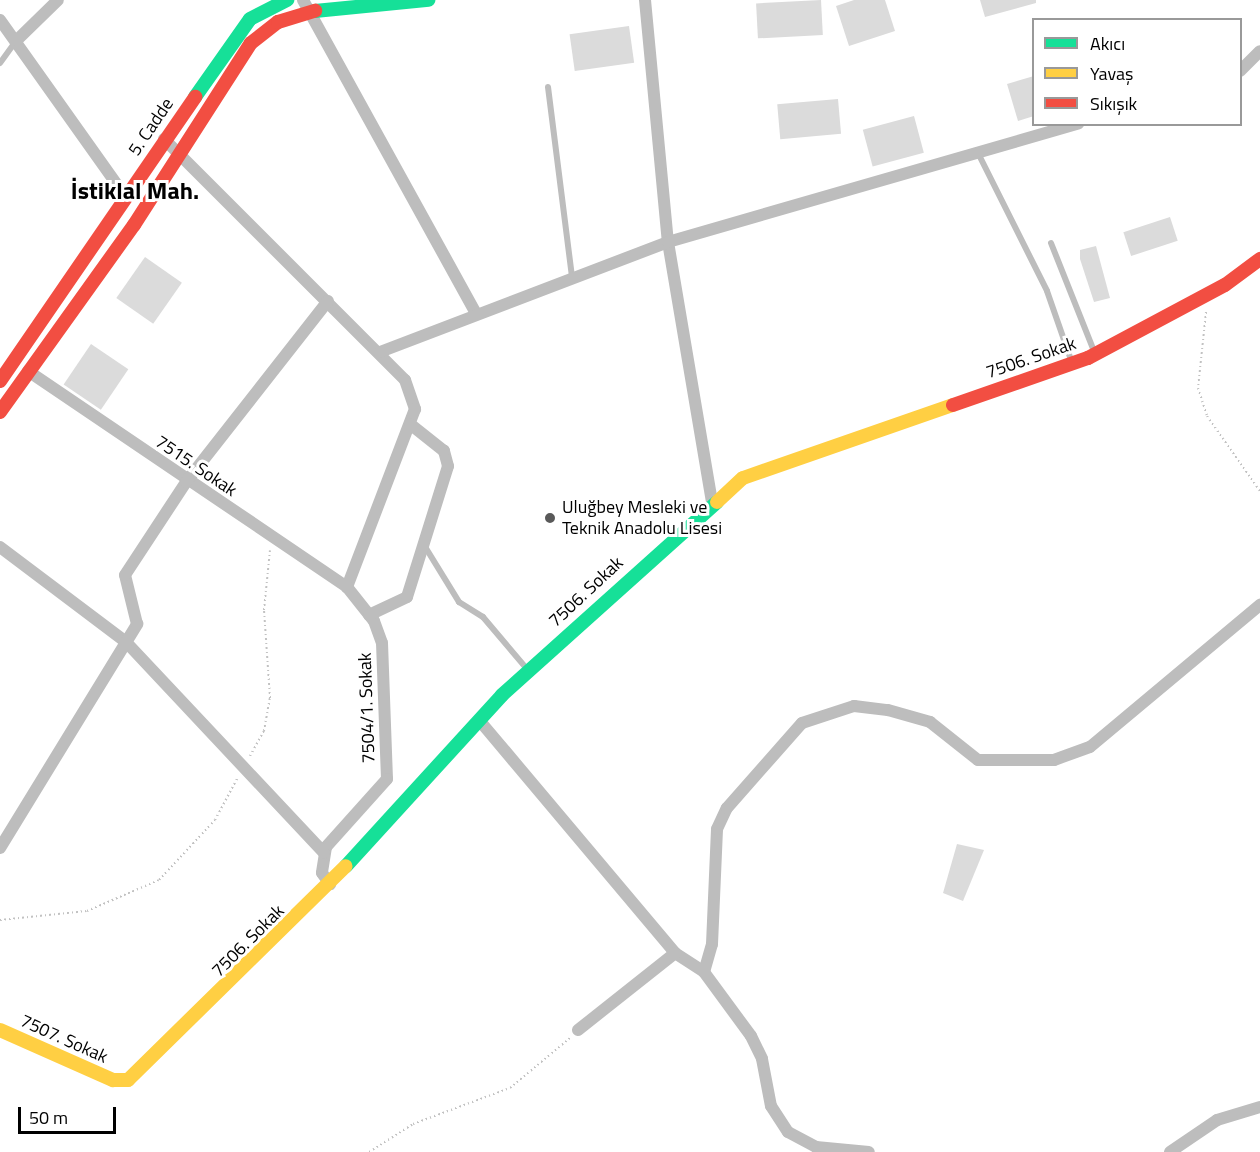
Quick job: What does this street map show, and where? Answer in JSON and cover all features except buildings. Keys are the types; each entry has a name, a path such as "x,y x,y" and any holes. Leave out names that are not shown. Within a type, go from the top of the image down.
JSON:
{"street":[{"path":"17,40 58,0"},
{"path":"250,19 259,0"},
{"name":"5. Cadde","path":"0,381 164,139 250,19 288,0"},
{"path":"303,0 475,311"},
{"path":"0,412 180,154 251,43 278,22 310,13 428,0"},
{"path":"645,0 668,242 712,502"},
{"path":"0,20 17,40 126,196"},
{"path":"1242,69 1260,51"},
{"path":"380,352 475,311 668,242 1071,126"},
{"path":"164,139 380,352 405,380 415,409 347,587"},
{"name":"7506. Sokak","path":"113,1080 128,1080 145,1069 330,884 479,720 528,670 712,502 743,478 1095,354 1208,294 1260,259"},
{"path":"0,848 137,624 125,575 186,482 328,301"},
{"name":"7515. Sokak","path":"28,371 186,482 347,587"},
{"path":"369,615 407,597 448,460 410,424"},
{"path":"0,547 126,642 324,852 322,873 330,884"},
{"name":"7504/1. Sokak","path":"324,852 387,779 382,643 369,615 347,587"},
{"path":"704,972 712,944 717,829 727,808 802,723 854,706 888,710 930,722 978,760 1053,760 1090,747 1260,605"},
{"path":"479,720 675,953 704,972 751,1036 762,1059 771,1106 788,1132 816,1147 866,1151"},
{"path":"578,1030 675,953"},
{"name":"7507. Sokak","path":"0,1030 113,1080"},
{"path":"1170,1152 1217,1120 1260,1107"}],"lane":[{"path":"0,63 17,40"},
{"path":"549,87 572,277"},
{"path":"978,153 1047,291 1072,363"},
{"path":"1052,243 1095,354"},
{"path":"423,544 459,602 483,616 528,670"}],"path":[{"path":"1208,294 1198,388 1207,416 1260,491"},
{"path":"0,920 87,911 159,880 215,820 264,731 270,698 264,610 272,539"},
{"path":"369,1152 434,1115 510,1088 578,1030"}],"traffic: fast":[{"path":"195,97 250,19 287,0"},
{"path":"315,11 428,0"},
{"path":"346,866 502,695 717,502"}],"traffic: slow":[{"path":"717,502 743,478 953,405"},
{"path":"0,1030 113,1080 128,1080 346,866"}],"traffic: jam":[{"path":"0,412 134,225 251,43 278,22 315,11"},
{"path":"0,381 195,97"},
{"path":"953,405 1088,358 1225,285 1260,259"}],"place":[{"name":"Uluğbey Mesleki ve Teknik Anadolu Lisesi","path":"550,518"}],"district":[{"name":"İstiklal Mah.","path":"135,191"}]}
